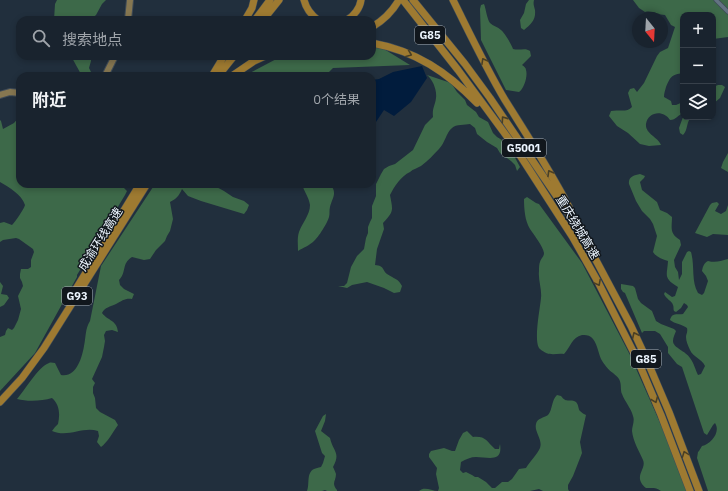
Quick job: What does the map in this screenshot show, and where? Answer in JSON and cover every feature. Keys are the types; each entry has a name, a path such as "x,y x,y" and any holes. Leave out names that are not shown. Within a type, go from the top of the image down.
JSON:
{"highway":[{"path":"247,16 252,8 254,0"},
{"path":"258,16 270,0"},
{"path":"266,16 279,0"},
{"path":"352,16 360,5 361,0"},
{"path":"376,24 389,15 399,0"},
{"name":"重庆绕城高速","path":"403,0 499,125 572,236 598,282 638,361 661,415 690,491"},
{"name":"重庆绕城高速","path":"413,0 465,64 581,232 631,326 652,372 699,491"},
{"name":"G85","path":"453,0 474,43 501,92 564,197 581,232"},
{"path":"305,2 310,12 314,16"},
{"path":"376,44 413,56 440,70 462,88 499,125"},
{"path":"217,72 223,60"},
{"path":"217,72 230,60"},
{"path":"238,72 256,60"},
{"name":"成渝环线高速","path":"0,395 18,375 41,345 138,188"},
{"name":"成渝环线高速","path":"0,402 22,378 44,348 144,188"}],"main road":[{"path":"128,16 130,0"},
{"path":"106,72 113,60"},
{"path":"0,95 10,92 16,93"}],"street":[{"path":"716,0 728,12"}],"green space":[{"path":"57,0 106,0 95,16 54,16 55,4"},
{"path":"529,0 534,0 535,16 531,24 524,30 521,28 520,20"},
{"path":"633,0 728,0 728,37 716,39 716,12 680,12 680,73 670,78 664,93 664,97 671,101 672,105 680,103 680,115 670,120 660,113 656,113 650,116 646,124 646,127 650,133 661,145 649,146 640,144 628,133 617,126 609,116 611,111 628,110 632,107 628,93 630,89 634,88 637,92 644,83 657,56 660,52 668,48 675,27 671,25 668,20 668,12 645,12 639,8"},
{"path":"484,4 490,23 502,31 513,49 526,49 530,51 531,56 522,65 526,69 526,79 519,92 506,90 481,40 480,9 481,5"},
{"path":"376,47 384,49 410,65 333,68 329,72 252,72 274,60 376,60"},
{"path":"73,60 91,60 89,68 91,72 80,72"},
{"path":"427,75 451,83 465,100 467,105 476,112 479,117 488,122 493,133 502,140 512,152 520,167 517,171 515,165 511,161 500,153 497,148 477,134 475,128 470,124 458,125 454,127 450,130 439,149 424,164 404,176 390,195 392,210 383,223 384,229 377,249 375,265 382,267 385,273 399,281 402,286 400,292 394,293 367,282 352,285 347,288 338,286 344,286 347,283 351,267 357,256 364,249 368,227 372,218 372,206 376,196 376,184 381,174 384,169 395,164 413,150 425,125 433,117 436,92 433,82"},
{"path":"722,85 725,87 720,98 716,101 716,86"},
{"path":"0,120 3,129 16,121 16,188 124,188 127,191 77,275 35,353 0,391 0,337 5,335 8,328 12,330 18,320 21,309 18,296 23,286 20,278 21,269 28,269 31,267 31,260 34,252 33,249 16,238 3,240 0,242 0,223 4,222 12,225 25,205 18,194 0,182"},
{"path":"682,120 689,120 686,131 683,135 680,133 679,128"},
{"path":"728,153 728,172 721,168"},
{"path":"640,174 645,176 640,182 642,190 657,202 660,210 672,217 673,233 680,240 681,245 674,260 679,280 682,274 682,262 689,251 691,252 692,257 696,288 698,293 702,295 708,281 702,271 703,266 708,261 716,262 728,259 728,491 708,491 697,458 698,452 702,446 709,443 716,434 717,426 715,423 707,435 704,433 682,367 677,364 668,353 668,347 660,334 655,331 644,331 642,333 625,293 621,289 621,284 633,286 638,299 652,311 656,321 676,331 673,338 675,346 693,362 698,375 701,374 705,366 691,352 687,344 687,328 670,320 675,314 683,314 688,307 684,303 676,312 674,311 672,304 664,294 665,292 672,297 675,296 678,287 668,279 668,261 657,257 653,252 657,236 653,224 636,201 629,184 630,178"},
{"path":"152,188 218,188 249,205 244,214 188,196 182,189 180,194 170,202 173,219 170,231 165,241 150,259 144,260 132,257 126,262 123,274 119,280 120,285 124,289 134,294 132,299 124,300 106,308 102,313 116,325 118,332 112,330 106,331 104,335 105,341 102,357 92,379 95,383 93,393 96,408 100,412 115,420 118,425 108,440 101,447 97,442 99,436 98,431 87,430 70,433 58,433 52,431 58,424 59,414 57,404 52,398 35,401 17,399 40,369 45,365 55,363 61,375 71,373 77,366 83,351 86,330 90,321 101,266"},
{"path":"303,188 333,188 334,196 329,217 323,230 318,237 298,251 298,234 310,209 309,199"},
{"path":"527,197 539,204 582,263 630,355 691,491 661,491 656,488 646,488 642,484 640,477 644,464 633,435 632,429 634,420 632,413 622,394 619,379 603,363 596,344 591,337 585,335 579,336 573,340 564,354 546,353 538,346 537,333 541,295 539,266 544,253 527,222 524,199"},
{"path":"717,202 719,204 715,211 721,214 726,211 728,205 728,235 713,234 707,237 695,233 710,205"},
{"path":"0,282 3,286 1,294 7,295 9,298 4,305 0,307"},
{"path":"557,395 561,396 565,400 572,400 576,402 580,411 586,415 580,442 582,453 568,485 569,491 543,491 539,489 530,491 438,491 439,488 436,474 437,468 429,457 429,454 431,451 444,448 455,451 463,433 467,431 473,437 483,438 495,449 499,449 500,444 499,454 494,458 468,458 461,462 460,470 463,473 466,472 478,477 492,488 495,488 502,482 508,482 512,479 519,469 526,468 537,453 541,445 536,430 537,422 539,419 548,415"},
{"path":"326,414 321,431 330,438 336,452 333,467 336,474 334,486 337,491 307,491 310,473 314,469 321,467 325,456 322,453 315,431 323,416"},
{"path":"426,489 438,491 419,491"}],"water":[{"path":"422,66 427,78 411,102 394,116 384,110 376,122 376,79 393,72"}]}
